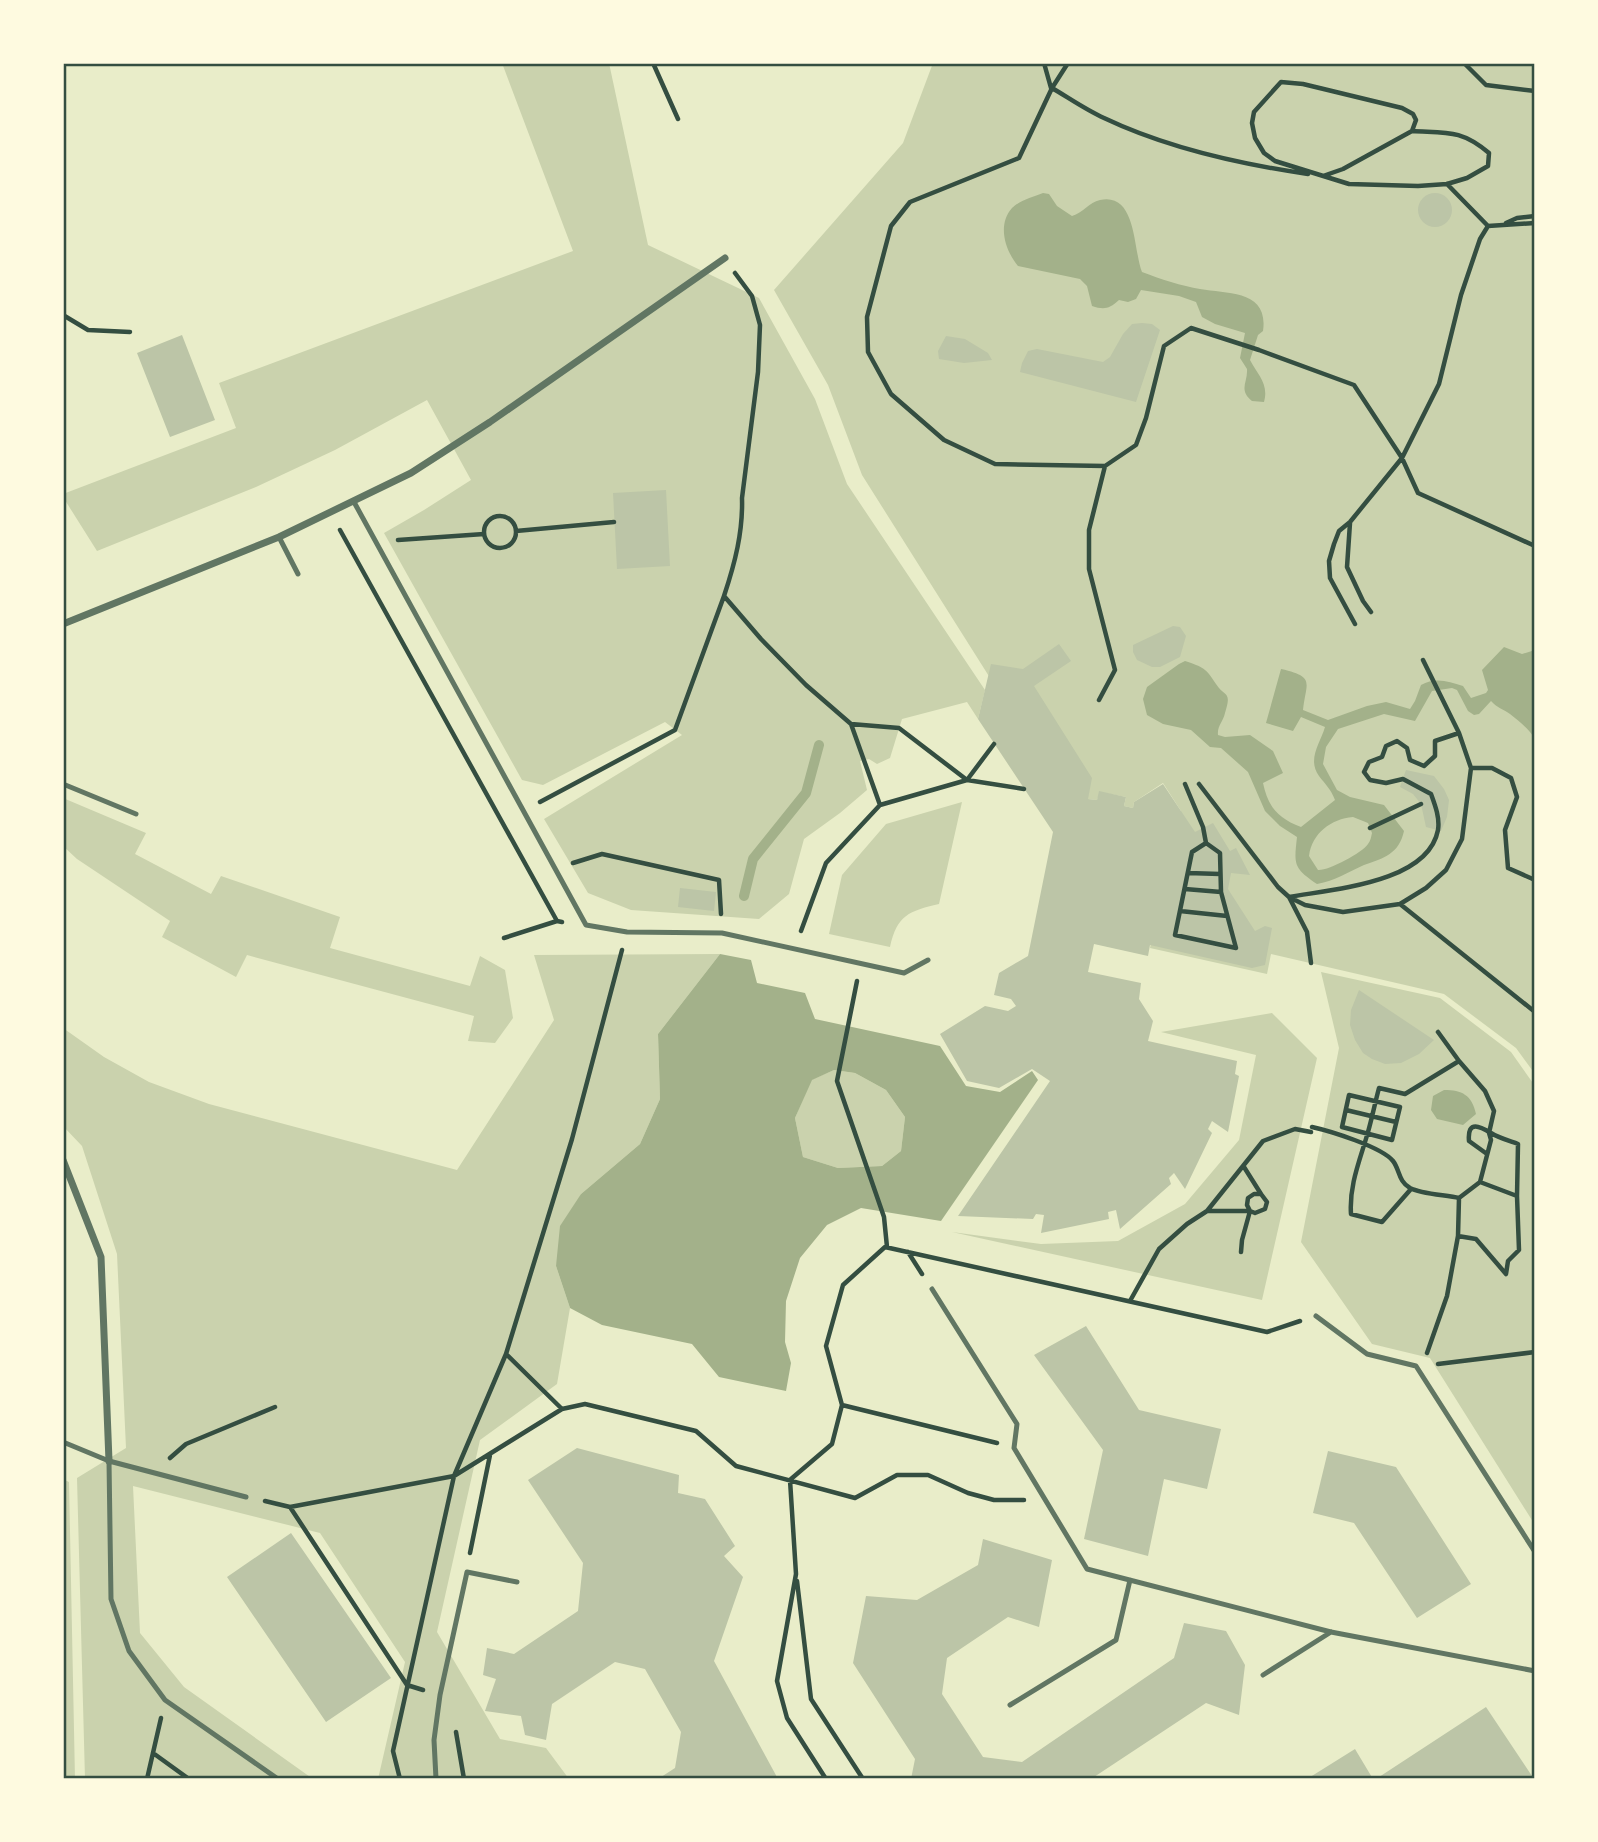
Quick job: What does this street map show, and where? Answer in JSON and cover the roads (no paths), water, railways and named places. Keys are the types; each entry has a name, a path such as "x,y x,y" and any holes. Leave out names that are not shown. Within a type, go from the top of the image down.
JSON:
{"street":[{"path":"63,624 279,537 411,473 490,422 725,258"},
{"path":"63,1160 101,1257 109,1461"}],"lane":[{"path":"354,502 586,925 627,932 722,933 904,973 928,960"},
{"path":"279,537 298,575"},
{"path":"63,784 136,814"},
{"path":"932,1289 1017,1424 1014,1448 1087,1569 1331,1632 1535,1671"},
{"path":"1316,1316 1367,1354 1416,1366 1535,1552"},
{"path":"63,1442 109,1461 246,1497"},
{"path":"109,1461 111,1599 129,1651 165,1700 278,1779"},
{"path":"436,1779 434,1740 440,1695 467,1572 517,1582"},
{"path":"1010,1705 1116,1640 1130,1580"},
{"path":"1263,1675 1331,1632"}],"waterway":[{"path":"744,896 753,859 806,793 819,745"}]}
